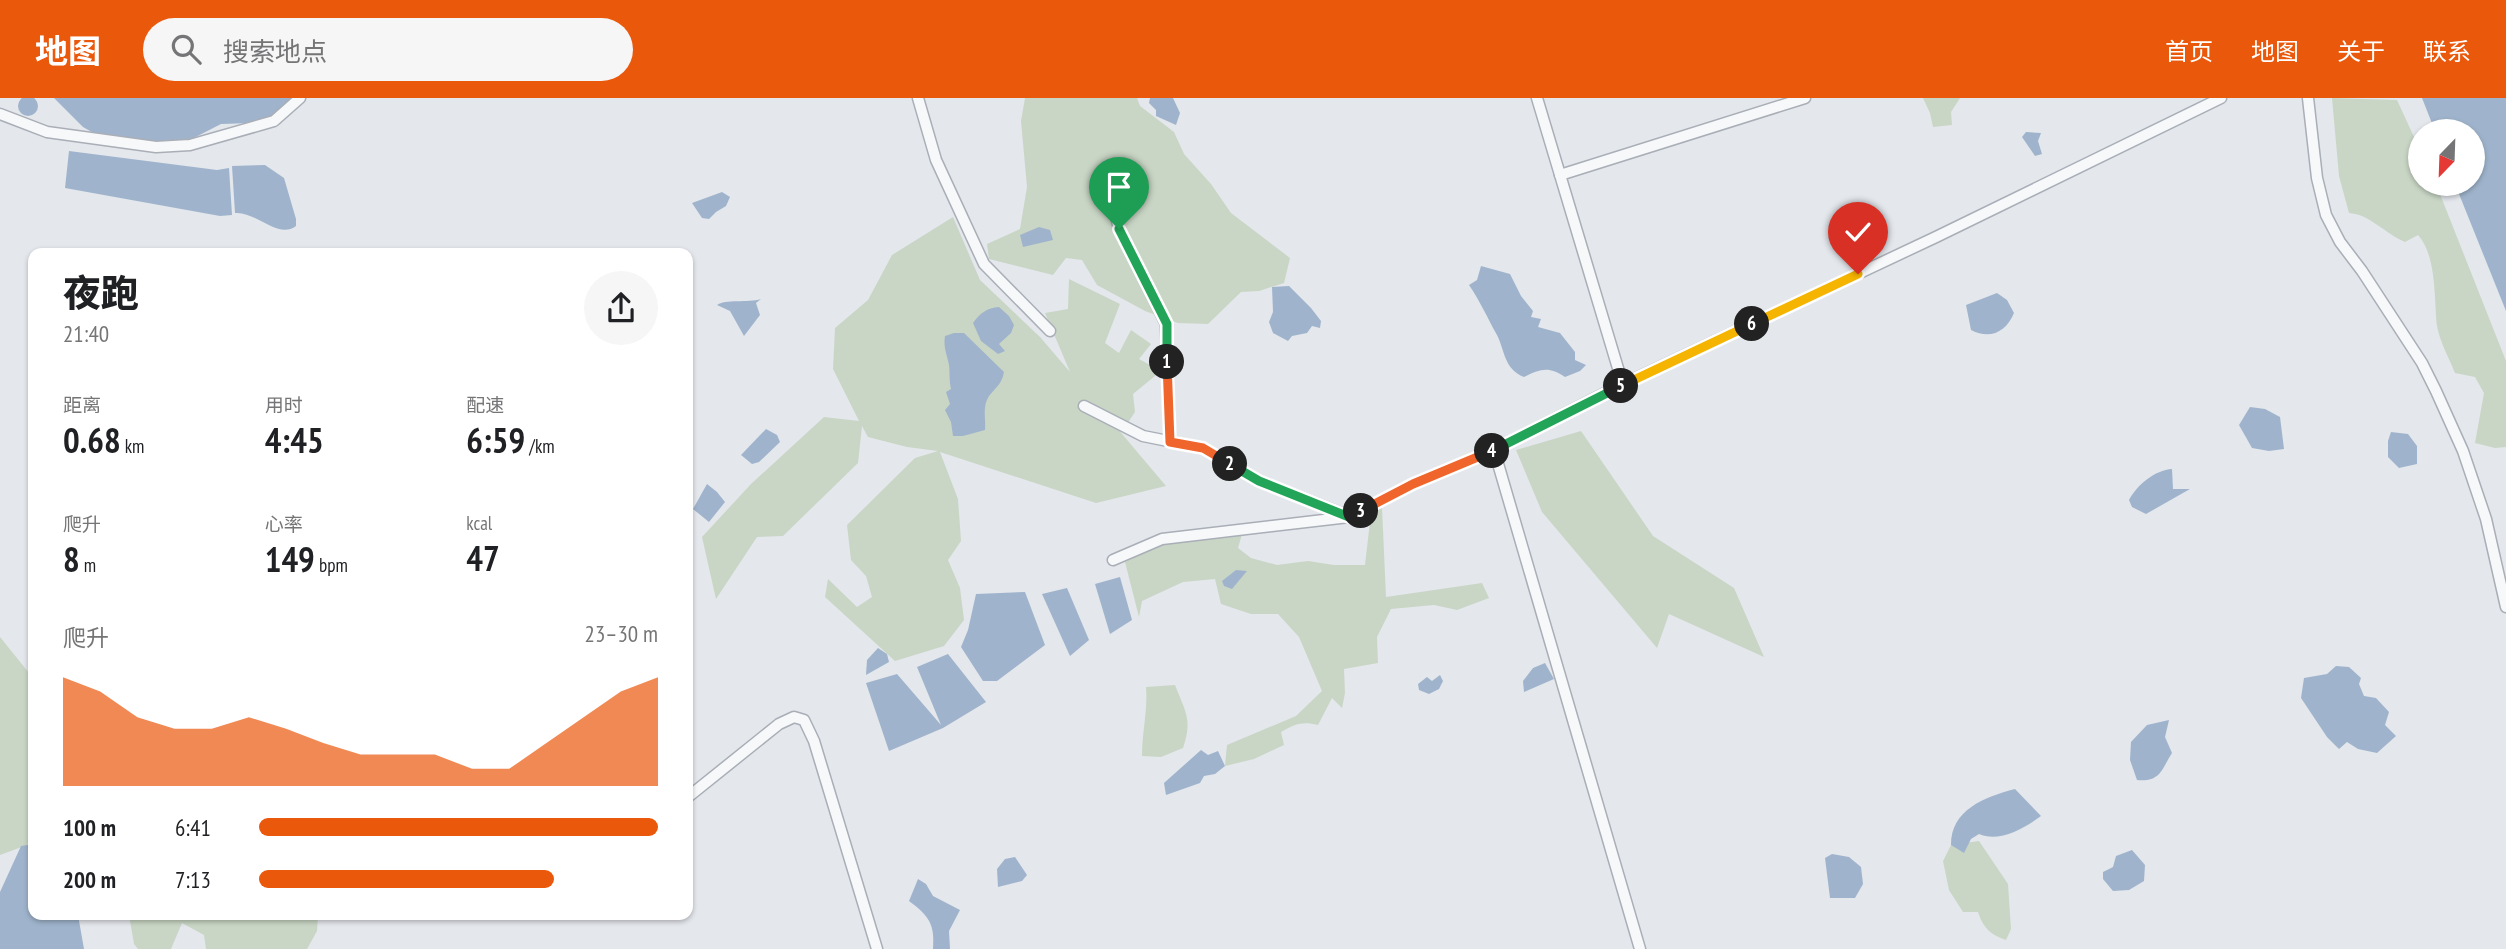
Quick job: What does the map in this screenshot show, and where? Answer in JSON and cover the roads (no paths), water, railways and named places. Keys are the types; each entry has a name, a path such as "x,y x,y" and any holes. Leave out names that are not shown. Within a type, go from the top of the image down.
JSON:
{"street":[{"path":"0,114 47,132 156,147 190,145 274,121 300,98"},
{"path":"918,98 936,160 984,264 1050,331"},
{"path":"1537,98 1623,385"},
{"path":"1560,175 1805,98"},
{"path":"1113,560 1162,539 1349,517 1413,484 1494,450 1623,385 2221,98"},
{"path":"2308,101 2317,178 2326,215 2340,242 2422,363 2436,391 2463,451 2486,519 2506,607"},
{"path":"1112,187 1110,192 1119,229 1167,324 1170,442"},
{"path":"1084,406 1143,436 1203,448 1259,481 1349,517"},
{"path":"1494,450 1640,949"},
{"path":"693,793 779,723 794,717 804,720 814,741 877,949"}],"water":[{"path":"28,96 35,99 38,106 35,113 28,116 21,113 18,106 21,99"},
{"path":"54,98 296,98 282,111 267,118 252,123 221,124 182,144 106,140 83,127"},
{"path":"1150,98 1173,98 1180,113 1176,125 1156,116 1156,110 1149,103"},
{"path":"2422,98 2506,98 2506,311 2460,196 2485,196 2485,119 2430,119"},
{"path":"2026,132 2041,133 2038,141 2042,154 2035,156 2022,137"},
{"path":"69,151 217,170 229,168 232,215 220,216 65,188"},
{"path":"265,165 284,178 296,226 282,230 251,216 235,213 232,166"},
{"path":"722,192 730,197 726,206 709,219 702,218 692,203"},
{"path":"1039,227 1050,230 1053,240 1023,247 1020,235"},
{"path":"1481,266 1510,274 1521,296 1533,311 1531,317 1541,319 1538,327 1560,333 1575,352 1575,360 1586,365 1580,371 1565,377 1545,370 1524,377 1512,369 1497,335 1469,285 1477,280"},
{"path":"1289,286 1321,321 1320,328 1312,326 1307,333 1292,336 1288,341 1273,333 1269,322 1273,312 1272,287"},
{"path":"1997,293 2007,300 2014,313 2011,320 2002,329 1991,334 1971,330 1966,305"},
{"path":"761,299 756,303 760,315 744,336 730,311 717,305 725,302"},
{"path":"999,307 1014,325 1011,333 999,344 1005,351 998,354 981,341 973,323 984,312"},
{"path":"964,333 1004,372 987,400 985,430 963,436 953,436 951,422 945,410 950,404 946,392 951,389 945,336"},
{"path":"2250,407 2265,409 2280,417 2284,449 2269,451 2252,448 2239,425"},
{"path":"766,429 777,435 780,442 759,462 752,464 741,455"},
{"path":"2391,432 2408,434 2417,446 2417,464 2399,468 2388,457"},
{"path":"2172,469 2173,489 2190,489 2146,514 2132,507 2129,500 2142,484 2159,472"},
{"path":"707,484 725,502 709,522 693,509"},
{"path":"1236,570 1247,571 1232,589 1224,586 1222,581"},
{"path":"1120,577 1132,620 1110,634 1095,584"},
{"path":"1067,588 1089,640 1070,656 1042,594"},
{"path":"1025,592 1045,645 997,681 983,681 961,647 968,630 976,594"},
{"path":"878,648 887,654 889,662 866,675 867,660"},
{"path":"948,654 986,702 943,728 889,751 866,683 897,674 941,725 917,667"},
{"path":"1545,663 1554,679 1524,692 1523,681 1533,668"},
{"path":"2336,666 2349,667 2361,678 2359,684 2364,696 2376,698 2389,712 2385,725 2396,736 2377,753 2358,749 2347,742 2339,749 2327,737 2301,698 2304,678 2327,674"},
{"path":"1440,675 1443,681 1439,689 1429,694 1419,690 1418,684 1427,677 1432,681"},
{"path":"2169,720 2165,737 2172,753 2156,777 2137,780 2130,760 2131,742 2147,725"},
{"path":"1201,750 1208,755 1218,751 1225,766 1215,774 1204,776 1200,783 1166,795 1164,783"},
{"path":"2015,789 2041,816 2020,829 2003,835 1995,837 1979,834 1971,839 1964,853 1951,845 1952,833 1957,823 1971,807 1992,796"},
{"path":"28,845 28,920 79,920 84,949 0,949 0,892 21,846"},
{"path":"2132,850 2145,865 2144,881 2129,890 2113,891 2103,879 2103,872 2113,867 2116,856"},
{"path":"1832,854 1849,857 1861,867 1863,884 1855,898 1830,898 1825,858"},
{"path":"1015,857 1027,875 1022,881 998,887 997,869 1005,859"},
{"path":"918,879 926,884 933,896 960,910 949,931 950,949 933,949 933,933 929,921 909,901"}]}
